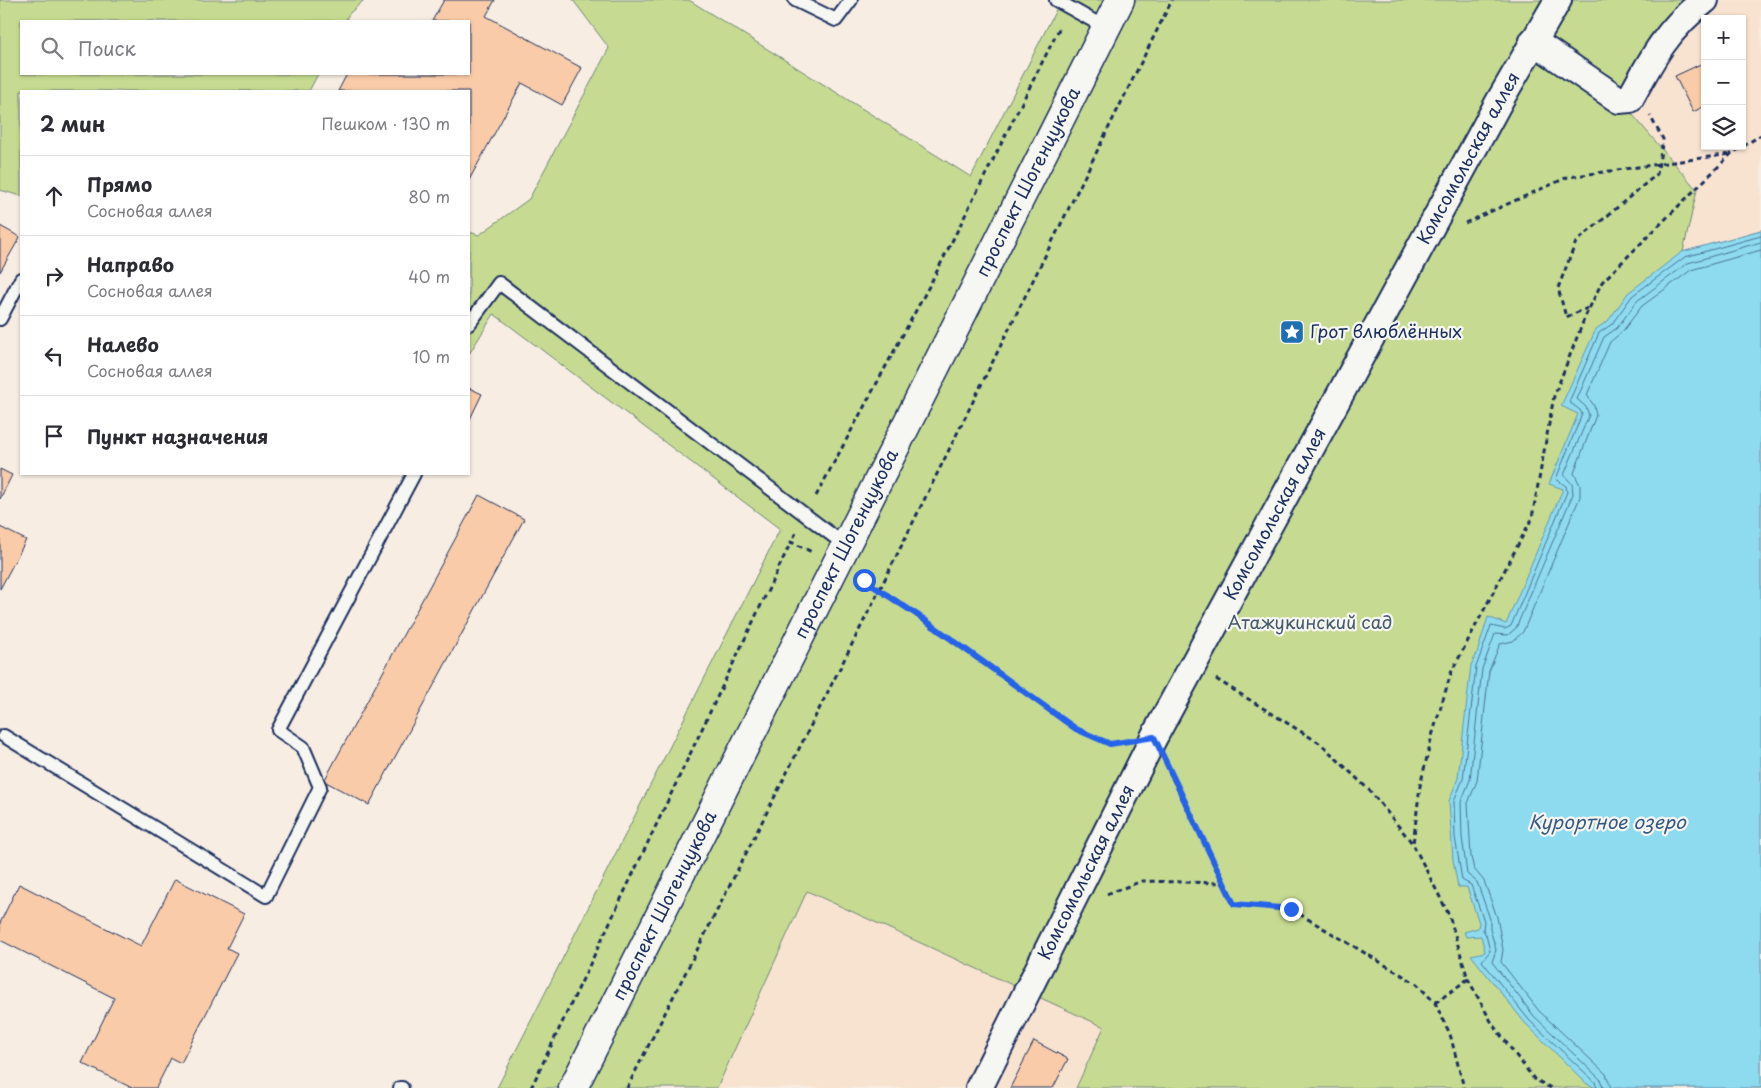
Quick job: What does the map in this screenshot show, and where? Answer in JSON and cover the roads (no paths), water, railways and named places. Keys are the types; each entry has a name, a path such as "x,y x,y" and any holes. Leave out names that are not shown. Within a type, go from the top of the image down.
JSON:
{"street":[{"name":"проспект Шогенцукова","path":"573,1088 1120,0"},
{"name":"Комсомольская аллея","path":"979,1088 1192,664 1533,41 1558,0"},
{"path":"1533,41 1619,100 1630,98 1652,58 1683,17 1705,0"}],"lane":[{"path":"795,0 836,20 851,0"},
{"path":"1056,0 1106,28"},
{"path":"0,319 20,281"},
{"path":"470,323 499,283 845,545"},
{"path":"4,736 266,896 320,787 303,747 278,730 413,475"}],"water":[{"name":"Курортное озеро","path":"1761,230 1761,1088 1596,1088 1587,1084 1525,1023 1471,955 1485,952 1481,936 1466,937 1464,932 1478,928 1479,923 1467,887 1458,887 1453,860 1449,801 1458,778 1471,665 1477,653 1488,617 1506,624 1563,489 1549,484 1578,414 1561,406 1596,329 1608,321 1628,293 1682,252"}],"place":[{"name":"Грот влюблённых","path":"1292,332"}],"park label":[{"name":"Атажукинский сад","path":"1310,623"}]}
